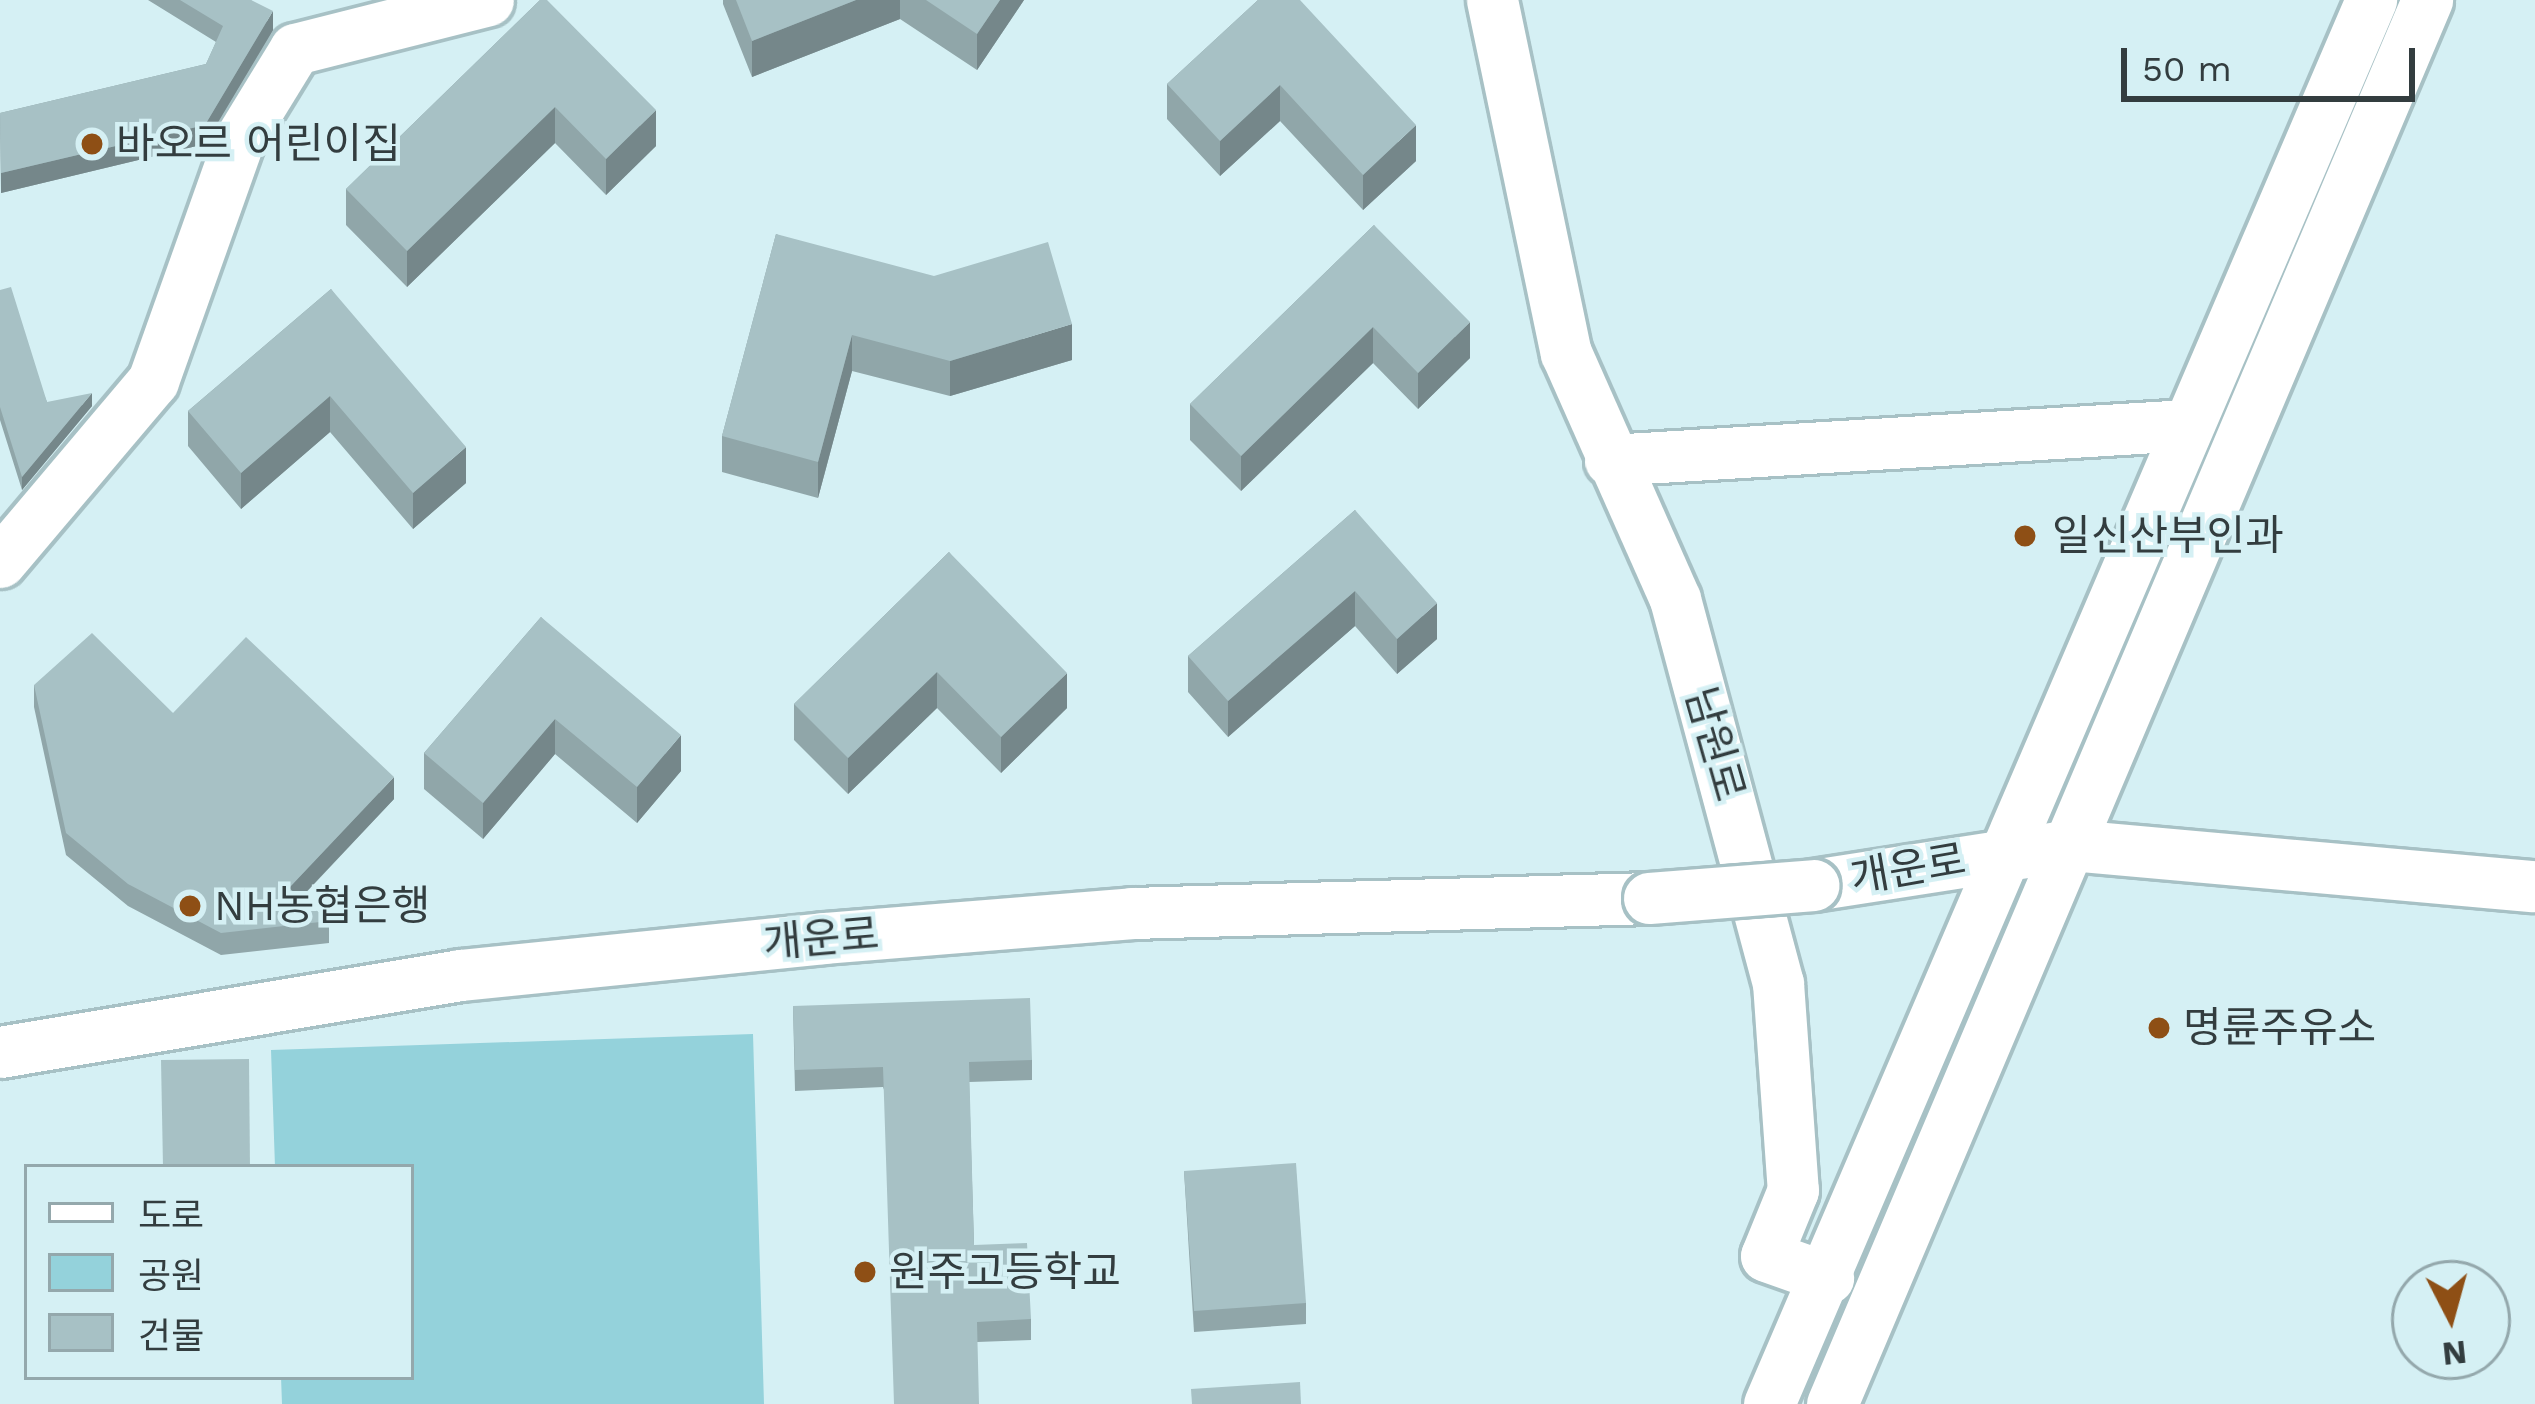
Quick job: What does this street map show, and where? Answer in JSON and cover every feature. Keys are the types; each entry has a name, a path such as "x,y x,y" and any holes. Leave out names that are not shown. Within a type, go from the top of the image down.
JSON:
{"street":[{"path":"0,562 153,381 238,142 295,50 488,0"},
{"name":"남원로","path":"1492,0 1535,182 1566,353 1675,599 1778,983 1793,1190 1766,1256 1828,1278"},
{"path":"1769,1404 1828,1278 2001,851 2371,0"},
{"path":"1832,1404 2427,0"},
{"path":"1610,460 2187,424"},
{"path":"2001,851 2071,845 2534,896"},
{"name":"개운로","path":"0,1052 460,976 823,938 1132,913 1649,898 1813,885 2001,851"}],"green space":[{"path":"753,1034 764,1404 282,1404 281,1380 414,1380 414,1164 275,1164 271,1050"}],"building":[{"path":"180,0 251,0 273,11 205,125 1,173 0,113 206,64 223,26"},
{"path":"540,0 547,0 656,110 606,159 555,107 407,251 346,189"},
{"path":"736,0 856,0 752,41"},
{"path":"926,0 1000,0 977,34"},
{"path":"1258,0 1300,0 1416,125 1363,175 1280,85 1220,141 1167,84"},
{"path":"1374,225 1470,322 1418,373 1373,327 1241,456 1190,404"},
{"path":"776,234 934,276 1048,242 1072,324 950,361 852,335 818,462 722,436"},
{"path":"11,287 47,402 92,393 22,477 0,407 0,290"},
{"path":"331,289 466,447 413,493 330,396 241,473 188,411"},
{"path":"1355,510 1437,603 1397,639 1355,591 1228,701 1188,656"},
{"path":"949,552 1067,673 1001,737 937,672 848,758 794,704"},
{"path":"541,617 681,735 637,787 555,719 483,803 424,753"},
{"path":"92,633 173,713 246,637 394,777 289,888 329,921 221,933 128,884 66,833 34,685"},
{"path":"1030,998 1032,1060 969,1062 974,1245 1027,1243 1031,1319 977,1322 979,1404 894,1404 883,1067 795,1070 793,1006"},
{"path":"249,1059 250,1164 163,1164 161,1060"},
{"path":"1296,1163 1306,1303 1194,1311 1184,1171"},
{"path":"1300,1382 1301,1404 1192,1404 1191,1389"}],"place":[{"name":"바오르 어린이집","path":"92,144"},
{"name":"일신산부인과","path":"2025,536"},
{"name":"NH농협은행","path":"190,906"},
{"name":"명륜주유소","path":"2159,1028"},
{"name":"원주고등학교","path":"865,1272"}]}
